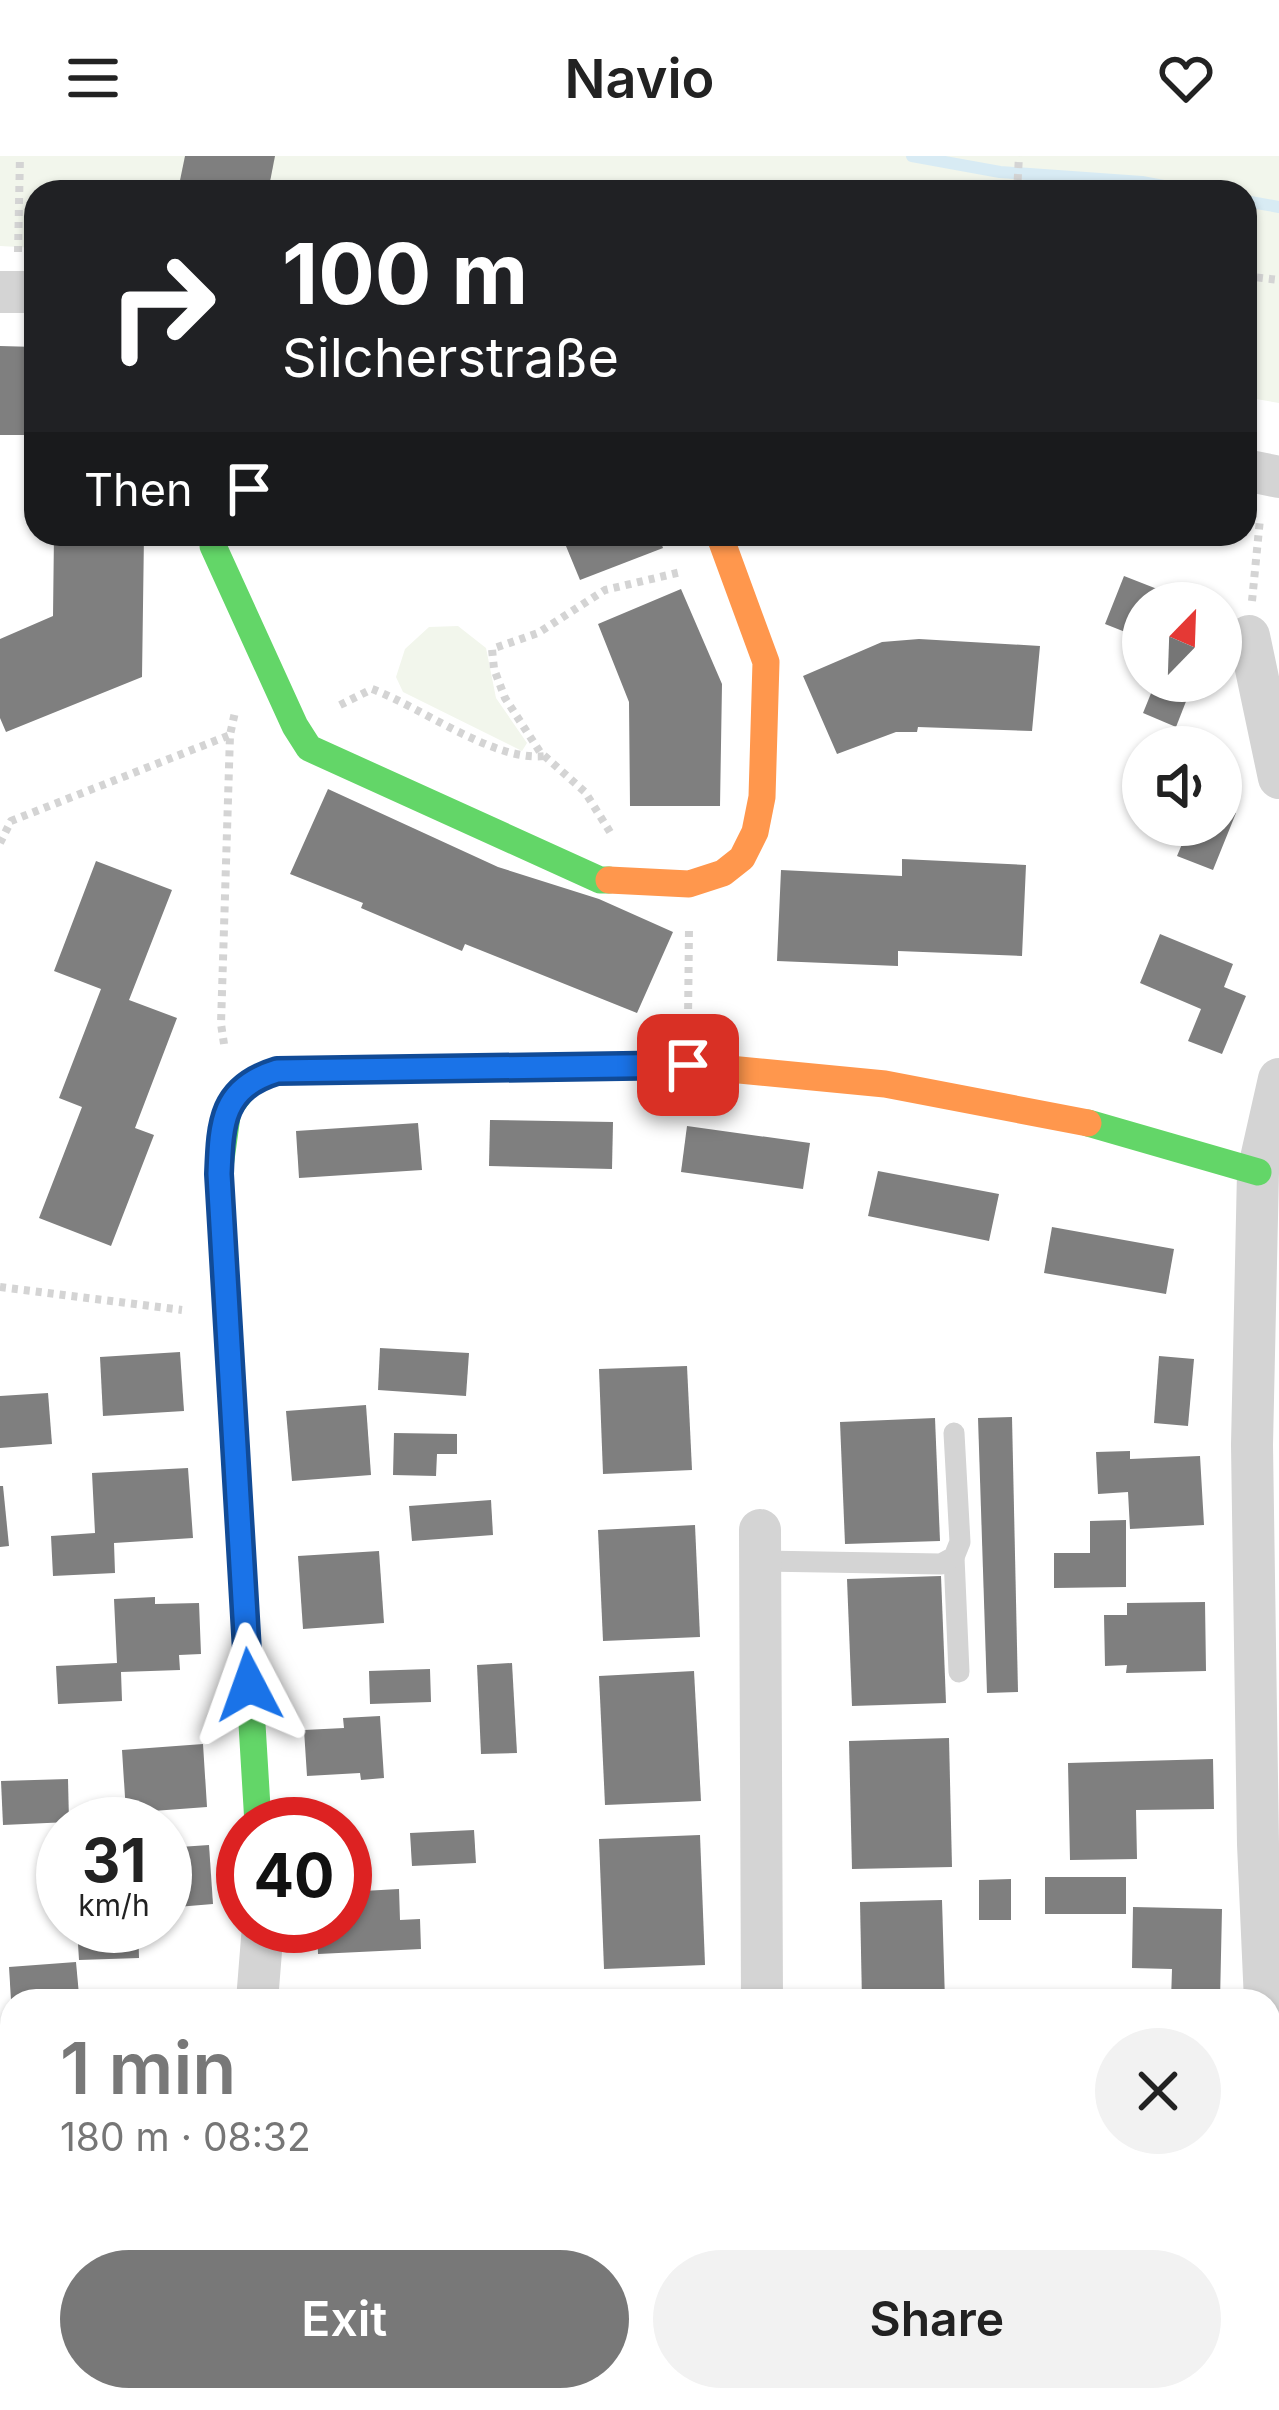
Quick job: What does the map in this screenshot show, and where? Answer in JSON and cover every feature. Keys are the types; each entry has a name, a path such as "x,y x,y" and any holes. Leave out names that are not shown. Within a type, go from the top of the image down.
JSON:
{"street":[{"path":"213,546 309,748 600,880 689,884 723,873 742,858 755,832 762,797 766,662 724,546"},
{"path":"1250,628 1279,778"},
{"path":"256,1797 219,1174 220,1132 232,1096 256,1077 277,1071 688,1065 885,1084 1085,1122 1258,1172"},
{"path":"1265,1989 1265,1445 1258,1172 1279,1079"},
{"path":"760,1545 762,1989"},
{"path":"258,1989 261,1953"}],"lane":[{"path":"955,1433 959,1672"},
{"path":"760,1545 940,1564 954,1557"}],"path":[{"path":"9,273 21,161"},
{"path":"1250,628 1260,519"},
{"path":"600,880 616,842 585,792 545,756 505,698 492,649 538,633 605,590 666,577 718,546"},
{"path":"386,694 495,747 529,758 545,756"},
{"path":"0,843 10,821 230,735 220,1024 227,1065"},
{"path":"688,1040 689,884"},
{"path":"0,1287 184,1311"}],"shaded area":[{"path":"0,156 1279,156 1279,403 1257,399 1257,180 24,180 24,247 0,246"},
{"path":"458,626 486,648 496,698 527,743 522,751 403,692 396,677 405,649 429,627"}],"building":[{"path":"185,156 275,156 270,180 180,180"},
{"path":"0,346 24,347 24,435 0,435"},
{"path":"54,546 144,546 142,677 6,732 0,718 0,639 53,616"},
{"path":"566,546 662,546 663,548 580,580"},
{"path":"1124,576 1139,582 1122,582 1122,631 1105,624"},
{"path":"681,589 722,684 720,806 630,806 629,702 598,624"},
{"path":"919,639 1040,646 1032,731 918,727 917,732 896,732 837,754 803,676 882,642"},
{"path":"1147,702 1186,702 1176,726 1143,713"},
{"path":"328,789 498,867 599,899 673,932 637,1013 465,944 462,951 290,874"},
{"path":"1181,846 1223,846 1213,870 1177,856"},
{"path":"902,859 1026,865 1022,956 898,951 898,966 777,961 781,870 902,876"},
{"path":"96,861 172,890 129,1000 177,1018 135,1128 154,1135 111,1246 39,1218 82,1107 59,1098 101,989 54,971"},
{"path":"1160,934 1233,964 1224,987 1246,996 1222,1054 1188,1041 1201,1009 1140,983"},
{"path":"490,1120 613,1122 612,1169 489,1166"},
{"path":"418,1123 422,1170 299,1178 296,1131"},
{"path":"687,1126 810,1143 803,1189 681,1172"},
{"path":"878,1171 999,1194 989,1241 868,1216"},
{"path":"1052,1227 1174,1249 1166,1294 1044,1273"},
{"path":"380,1348 469,1353 466,1396 378,1390"},
{"path":"180,1352 184,1411 103,1416 100,1357"},
{"path":"1159,1356 1194,1359 1188,1426 1154,1423"},
{"path":"687,1366 692,1470 603,1474 599,1369"},
{"path":"48,1393 52,1444 0,1448 0,1396"},
{"path":"366,1405 371,1475 292,1481 286,1411"},
{"path":"1012,1417 1018,1692 987,1693 978,1418"},
{"path":"935,1418 940,1541 845,1544 840,1422"},
{"path":"394,1433 457,1434 457,1454 437,1454 436,1476 393,1475"},
{"path":"1130,1451 1130,1459 1200,1456 1204,1525 1130,1529 1128,1492 1098,1494 1096,1452"},
{"path":"188,1468 193,1538 114,1543 115,1573 53,1576 51,1536 95,1533 92,1473"},
{"path":"0,1486 9,1546 0,1547"},
{"path":"491,1500 493,1535 412,1541 409,1506"},
{"path":"1126,1520 1126,1587 1054,1588 1054,1553 1090,1553 1090,1521"},
{"path":"695,1525 700,1637 603,1641 598,1530"},
{"path":"379,1551 384,1623 303,1629 298,1556"},
{"path":"941,1576 946,1703 852,1706 847,1579"},
{"path":"155,1597 155,1604 199,1603 201,1654 179,1655 180,1670 121,1672 122,1701 58,1704 56,1666 117,1663 114,1599"},
{"path":"1205,1602 1206,1671 1126,1673 1127,1665 1105,1666 1104,1615 1127,1615 1127,1603"},
{"path":"512,1663 517,1753 481,1754 477,1665"},
{"path":"430,1669 431,1702 370,1704 369,1671"},
{"path":"694,1671 701,1801 605,1805 599,1676"},
{"path":"380,1716 384,1778 361,1780 360,1773 307,1776 304,1730 344,1728 343,1718"},
{"path":"949,1738 952,1867 852,1869 849,1741"},
{"path":"203,1744 207,1807 192,1808 192,1797 125,1797 122,1750"},
{"path":"1213,1759 1214,1809 1136,1810 1137,1859 1070,1860 1068,1763"},
{"path":"68,1779 68,1797 36,1797 36,1824 3,1825 1,1781"},
{"path":"474,1830 476,1863 412,1866 410,1833"},
{"path":"700,1835 705,1965 604,1969 599,1839"},
{"path":"209,1845 213,1904 192,1906 192,1846"},
{"path":"1045,1877 1126,1877 1126,1914 1045,1914"},
{"path":"1011,1879 1011,1920 979,1920 979,1880"},
{"path":"399,1889 400,1920 420,1919 421,1949 372,1951 372,1890"},
{"path":"942,1900 945,1989 862,1989 860,1902"},
{"path":"1133,1907 1222,1909 1220,1989 1171,1989 1172,1969 1132,1968"},
{"path":"79,1953 139,1953 139,1958 79,1960"},
{"path":"76,1962 78,1989 10,1989 9,1967"}],"waterway":[{"path":"912,156 1000,172 1114,180"},
{"path":"1257,203 1279,207"}],"traffic: fast":[{"path":"213,546 309,748 600,880 609,880"},
{"path":"256,1797 219,1174 228,1109 245,1087 277,1071 434,1069"},
{"path":"1088,1123 1258,1172"}],"traffic: slow":[{"path":"609,880 689,884 723,873 742,858 755,832 762,797 766,662 723,546"},
{"path":"434,1069 688,1065 885,1084 1088,1123"}],"route":[{"path":"249,1685 219,1174 220,1132 232,1096 256,1077 277,1071 688,1065"}]}
